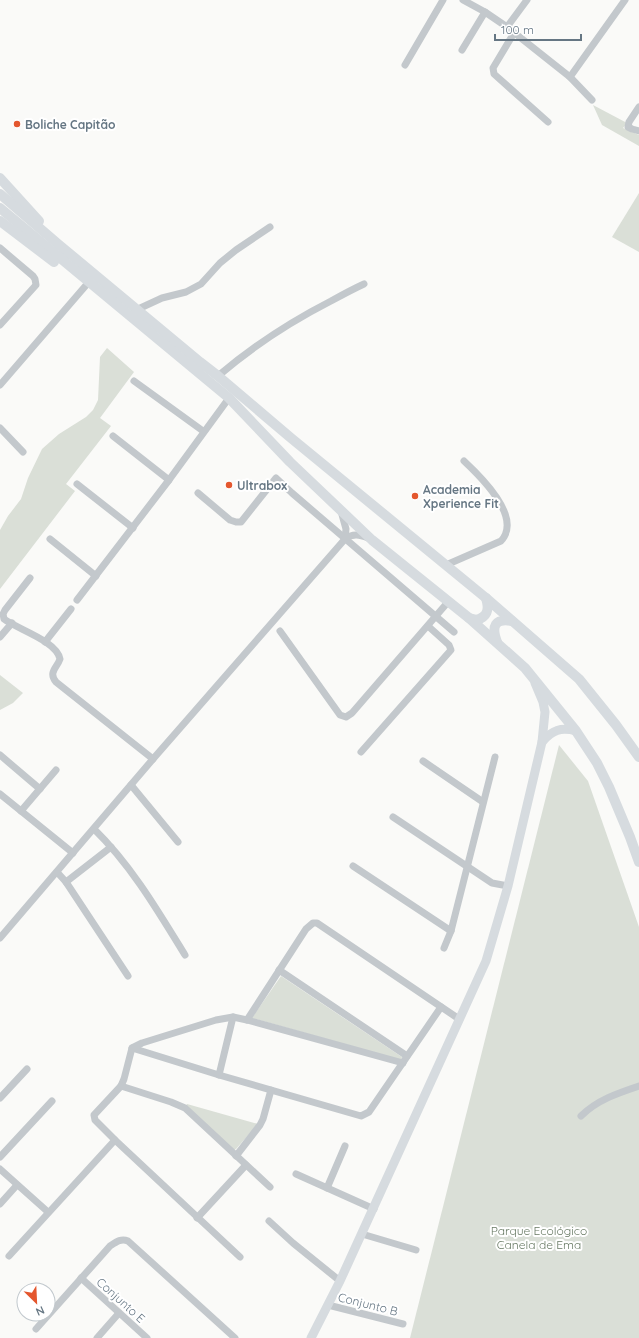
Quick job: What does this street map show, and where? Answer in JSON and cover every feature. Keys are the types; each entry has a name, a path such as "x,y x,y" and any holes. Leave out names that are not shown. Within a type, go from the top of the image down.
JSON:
{"main road":[{"path":"0,178 30,210 58,244"},
{"path":"4,197 136,310 486,598 580,679 639,757"},
{"path":"1,209 229,398 290,462 372,540 469,618 533,676 576,731 597,763 609,787 639,862"},
{"path":"0,221 72,275 87,281"},
{"path":"469,618 477,620 487,614 488,606 486,598"},
{"path":"497,642 494,632 496,625 505,620 512,621"}],"street":[{"path":"405,65 443,0"},
{"path":"464,0 507,27 570,77 592,100"},
{"path":"507,27 527,0"},
{"path":"570,77 625,0"},
{"path":"462,50 485,12"},
{"path":"514,33 493,68 494,74 548,122"},
{"path":"639,108 628,122 628,127 632,130 639,131"},
{"path":"136,310 162,298 186,292 201,284 220,262 270,226"},
{"path":"0,248 33,276 36,281 36,285 0,325"},
{"path":"0,385 87,281"},
{"path":"218,376 241,356 280,329 364,284"},
{"path":"134,381 203,432"},
{"path":"77,600 169,480 229,398"},
{"path":"0,428 23,452"},
{"path":"113,436 169,480"},
{"path":"446,565 501,540 505,536 507,529 504,512 496,495 464,461"},
{"path":"198,493 230,520 241,522 276,478 454,632"},
{"path":"77,484 132,528"},
{"path":"341,511 346,529 345,539"},
{"path":"0,938 153,759 345,539 352,535 356,535 372,540"},
{"path":"50,539 96,576"},
{"path":"30,578 3,614 4,619 45,642 58,652 60,656 59,662 52,672 53,678 56,682 153,759"},
{"path":"280,631 340,715 346,717 352,713 448,602"},
{"path":"45,642 71,608"},
{"path":"0,637 12,623"},
{"path":"361,752 451,650 449,645 428,626"},
{"path":"311,1338 374,1209 486,961 508,886 542,742 545,712 543,702 533,676"},
{"path":"542,742 554,731 565,728 576,731"},
{"path":"0,755 40,789"},
{"path":"444,948 451,931 495,757"},
{"path":"423,761 483,802"},
{"path":"21,811 56,770"},
{"path":"131,785 178,842"},
{"path":"0,794 73,853"},
{"path":"393,817 492,883 508,886"},
{"path":"94,829 111,847 140,884 185,955"},
{"path":"66,882 111,847"},
{"path":"353,866 451,931"},
{"path":"57,872 66,882 128,976"},
{"path":"247,1020 306,929 313,923 317,922 459,1019"},
{"path":"279,970 407,1056"},
{"path":"132,1048 361,1116 369,1112 441,1007"},
{"path":"219,1075 233,1017"},
{"path":"240,1257 95,1120 94,1115 121,1086 132,1048 142,1042 216,1020 233,1017 402,1063"},
{"path":"0,1098 26,1069"},
{"path":"121,1086 185,1108 270,1187"},
{"path":"581,1116 589,1108 600,1101 639,1086"},
{"path":"236,1156 260,1125 271,1090"},
{"path":"0,1157 52,1101"},
{"path":"9,1256 115,1140"},
{"path":"327,1188 345,1146"},
{"path":"197,1218 246,1165"},
{"path":"0,1169 48,1212"},
{"path":"296,1174 374,1209"},
{"path":"0,1204 17,1185"},
{"path":"269,1221 293,1243 340,1281"},
{"path":"362,1234 416,1250"},
{"path":"36,1329 110,1246 125,1239 235,1338"},
{"name":"Conjunto E","path":"81,1278 147,1338"},
{"name":"Conjunto B","path":"328,1305 403,1324"},
{"path":"96,1338 119,1312"}],"green space":[{"path":"593,105 627,123 623,128 639,135 639,146 602,125"},
{"path":"639,193 639,252 612,237"},
{"path":"107,348 134,372 100,418 111,426 66,484 75,491 0,589 0,530 8,516 21,499 28,478 42,449 59,434 86,417 93,410 98,400 100,357"},
{"path":"0,675 23,693 13,703 0,710"},
{"name":"Parque Ecológico Canela de Ema","path":"559,745 588,781 639,927 639,1338 410,1338"},
{"path":"281,976 402,1057 401,1060 252,1018"},
{"path":"187,1104 258,1124 234,1150 186,1106"}],"place":[{"name":"Boliche Capitão","path":"17,124"},
{"name":"Ultrabox","path":"229,485"},
{"name":"Academia Xperience Fit","path":"415,496"}]}
